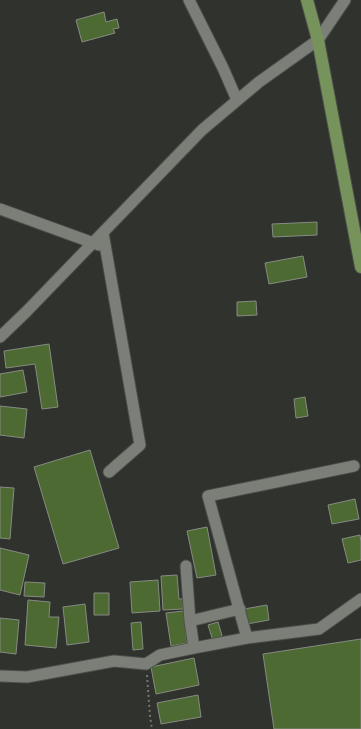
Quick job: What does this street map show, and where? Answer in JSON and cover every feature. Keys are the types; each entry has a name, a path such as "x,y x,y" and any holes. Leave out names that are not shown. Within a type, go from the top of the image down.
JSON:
{"main road":[{"path":"306,0 318,40 361,267"}],"street":[{"path":"189,0 223,68 237,100"},
{"path":"0,337 202,130 259,82 318,40 345,0"},
{"path":"0,209 105,247"},
{"path":"103,233 140,444 109,472"},
{"path":"247,638 208,496 354,466"},
{"path":"186,566 190,621 194,648"},
{"path":"0,676 27,677 114,661 146,664 160,655 194,648 247,638 319,630 361,599"},
{"path":"190,621 240,609"}],"path":[{"path":"146,664 152,729"}],"building":[{"path":"104,12 106,22 117,19 119,28 113,29 115,33 82,42 76,20"},
{"path":"317,222 317,235 273,237 272,224"},
{"path":"303,256 307,277 269,284 265,263"},
{"path":"256,301 257,315 237,316 237,302"},
{"path":"49,344 58,407 42,409 35,364 6,368 4,351"},
{"path":"23,370 27,392 0,397 0,374"},
{"path":"305,397 308,416 296,418 294,399"},
{"path":"0,406 27,409 24,438 0,435"},
{"path":"90,450 119,548 63,564 34,467"},
{"path":"0,487 14,488 10,539 0,538"},
{"path":"355,499 359,519 332,524 328,505"},
{"path":"207,527 216,575 197,578 187,531"},
{"path":"360,535 361,560 348,563 342,539"},
{"path":"0,548 29,555 20,595 0,590"},
{"path":"177,575 179,599 183,599 183,609 163,610 161,576"},
{"path":"158,580 160,611 132,613 130,582"},
{"path":"25,582 45,583 44,597 24,596"},
{"path":"94,593 109,593 109,615 94,615"},
{"path":"28,600 50,602 49,617 59,617 56,648 25,645"},
{"path":"85,604 89,642 67,645 63,607"},
{"path":"267,605 269,620 247,624 244,609"},
{"path":"183,611 187,643 171,646 166,613"},
{"path":"0,618 19,620 16,654 0,652"},
{"path":"141,622 143,649 133,650 131,623"},
{"path":"218,622 223,639 213,641 208,625"},
{"path":"361,639 361,729 274,729 263,654"},
{"path":"194,658 199,685 156,694 151,667"},
{"path":"198,695 201,717 161,724 157,703"}]}
